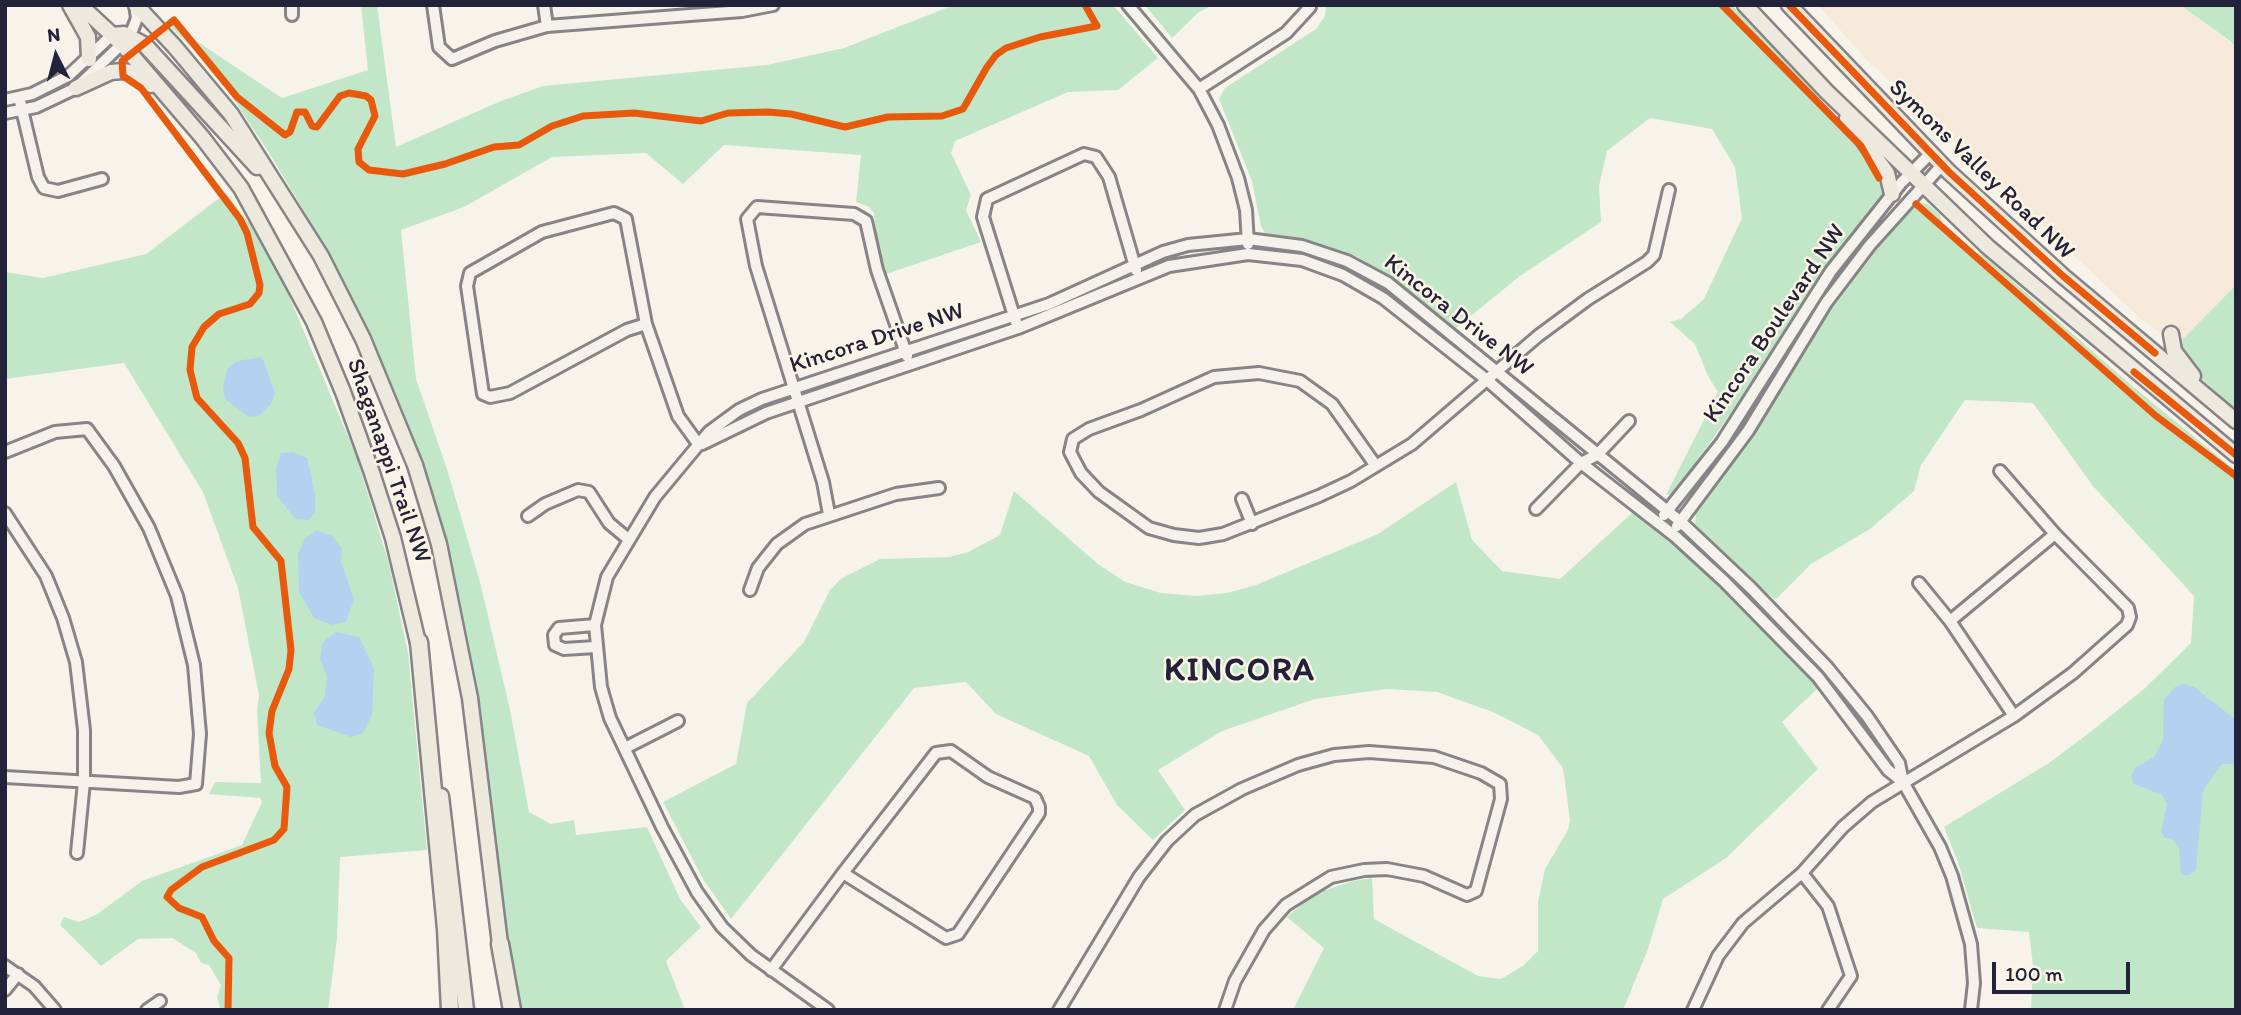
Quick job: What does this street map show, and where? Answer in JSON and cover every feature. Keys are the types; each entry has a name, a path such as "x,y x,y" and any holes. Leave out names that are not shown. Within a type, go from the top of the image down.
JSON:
{"highway":[{"path":"419,642 446,929 450,1010"},
{"path":"500,944 512,1010"}],"main road":[{"path":"70,5 88,37 89,59"},
{"name":"Shaganappi Trail NW","path":"80,5 122,39 241,188 314,322 344,392 393,538 419,642 454,890 466,1010"},
{"name":"Shaganappi Trail NW","path":"136,5 225,106 321,256 363,339 415,466 439,544 470,698 500,944 505,1010"},
{"name":"Symons Valley Road NW","path":"1745,5 1827,92 1997,255 2236,455"},
{"name":"Symons Valley Road NW","path":"1789,5 1942,165 2063,276 2236,421"},
{"path":"122,39 145,45 282,194"},
{"path":"76,88 122,71 130,72 166,96"},
{"path":"1827,92 1887,173 1892,194"},
{"path":"2171,334 2174,351 2182,364 2221,410"}],"street":[{"path":"5,113 50,102 76,88 122,39 137,18 136,5"},
{"path":"433,5 439,47 452,59 495,41 547,26 773,5"},
{"path":"544,5 547,26"},
{"path":"1128,5 1199,89 1218,125 1238,178 1246,210 1248,254"},
{"path":"1199,89 1286,33 1310,8"},
{"path":"5,100 56,82 122,39"},
{"path":"19,97 38,177 44,188 58,191 102,179"},
{"name":"Kincora Boulevard NW","path":"1658,523 1722,442 1831,271 1892,194 1931,153"},
{"path":"1018,328 983,217 987,200 1084,154 1096,157 1109,177 1139,277"},
{"name":"Kincora Boulevard NW","path":"1671,533 1748,430 1826,303 1924,183 1942,165"},
{"path":"1376,466 1332,404 1300,381 1259,373 1213,377 1073,439 1071,457 1081,473 1099,492 1149,528 1174,536 1199,538 1223,534 1351,481 1376,466 1412,444 1588,299 1654,255 1669,190"},
{"path":"829,513 823,482 755,266 747,219 757,207 854,214 866,221 877,270 910,365"},
{"path":"646,324 627,330 510,393 490,397 483,394 467,286 470,273 542,232 614,213 626,219 631,231 646,324 678,416 699,445"},
{"name":"Kincora Drive NW","path":"828,1010 771,970 722,927 697,892 610,718 595,647 595,625 607,577 627,538 655,497 709,432 739,410 792,389 1015,316 1134,264 1188,245 1248,239 1302,246 1369,272 1681,522 1751,588 1848,691 1899,763 1903,782 1931,828 1952,876 1971,944 1974,983 1971,1010"},
{"name":"Kincora Drive NW","path":"699,445 796,402 1018,328 1139,277 1196,259 1248,254 1302,260 1363,285 1487,380 1581,463 1671,533 1724,581 1818,677 1888,771 1903,782"},
{"path":"1536,509 1581,463 1597,455 1629,421"},
{"path":"5,452 55,432 87,429 114,466 149,528 169,573 187,631 199,711 200,771 196,784 179,787 5,777"},
{"path":"1693,1010 1717,956 1743,923 1802,873 1843,827 1903,782 2014,716 2073,673 2127,625 2130,617 2128,608 2000,471"},
{"path":"750,590 758,568 777,544 805,524 829,513 896,494 940,488"},
{"path":"528,516 579,490 589,492 609,523 627,538"},
{"path":"1242,499 1252,524"},
{"path":"5,513 46,576 70,639 83,707 84,782 77,853"},
{"path":"1950,621 2056,534"},
{"path":"1919,583 1950,621 2014,716"},
{"path":"595,625 559,628 554,635 555,645 564,649 595,647"},
{"path":"625,748 678,722"},
{"path":"771,970 843,873 936,753 951,751 988,777 1035,798 1040,807 1039,813 958,934 946,938 843,873"},
{"path":"1062,1008 1132,888 1167,841 1195,815 1242,789 1317,760 1378,751 1414,754 1453,762 1500,784 1501,799 1476,891 1467,895 1424,876 1387,869 1364,870 1331,877 1286,905 1264,930 1235,981 1225,1010"},
{"path":"1802,873 1828,906 1851,976 1828,1010"},
{"path":"5,966 49,1000 55,1010"},
{"path":"5,990 18,974"},
{"path":"146,1010 160,1001"}],"shaded area":[{"path":"1818,5 2181,6 2236,47 2236,285 2177,345 2142,320 1865,58"}],"green space":[{"path":"361,5 377,5 396,147 501,101 543,86 767,65 844,48 954,5 1113,5 1158,58 1118,90 1068,92 955,141 951,153 971,195 966,210 981,242 886,274 877,243 874,213 869,207 856,202 861,155 724,145 683,184 646,153 552,157 464,207 401,230 416,379 447,469 480,582 510,710 529,812 551,824 574,820 576,835 647,827 680,899 701,927 666,961 685,1010 515,1010 510,950 472,668 453,583 390,387 368,331 304,211 271,156 228,91 202,58 170,26 176,19 192,38 282,98 368,70"},
{"path":"1145,5 1213,5 1199,12 1172,38"},
{"path":"1326,5 1732,5 1805,81 1879,170 1885,192 1881,199 1799,310 1761,370 1674,494 1666,495 1718,392 1708,376 1695,344 1670,322 1681,319 1704,299 1742,218 1735,167 1712,129 1650,118 1607,151 1599,186 1601,222 1520,276 1456,328 1403,285 1358,257 1302,238 1265,233 1261,226 1252,181 1219,99 1225,88 1316,29 1325,16"},
{"path":"2180,5 2236,5 2236,47 2230,41"},
{"path":"226,193 252,227 287,291 357,458 389,564 408,653 427,850 340,857 337,938 328,1010 221,1010 217,997 221,985 209,965 201,963 196,953 172,938 138,939 101,966 60,925 64,917 79,922 96,915 142,881 242,845 262,802 260,798 209,794 215,782 261,783 257,710 259,695 238,588 203,492 124,363 5,379 5,272 43,278 146,254"},
{"path":"1917,201 1929,205 1940,215 1943,225 1972,251 1984,256 2131,385 2236,471 2236,1010 2031,1010 2033,965 2029,932 1977,928 1958,862 1944,827 2049,763 2144,689 2191,643 2194,596 2093,486 2033,403 1965,400 1921,465 1914,491 1870,529 1811,564 1775,600 1695,524 1696,510 1742,450 1846,282 1907,205"},
{"path":"2236,285 2236,410 2192,370 2177,345"},
{"path":"1456,482 1472,540 1502,571 1560,579 1633,512 1734,595 1819,687 1782,722 1818,769 1726,858 1663,899 1648,949 1623,1010 1293,1010 1324,948 1287,917 1314,894 1353,881 1372,878 1374,919 1478,976 1501,979 1523,966 1538,951 1538,902 1545,869 1568,830 1570,820 1563,768 1538,735 1493,712 1437,692 1386,689 1315,699 1222,731 1158,770 1185,810 1153,840 1117,805 1089,756 996,714 966,682 914,688 731,919 703,879 663,802 736,764 747,703 804,642 830,590 842,578 880,559 950,557 968,552 1000,535 1014,491 1098,564 1125,582 1161,593 1197,596 1227,593 1256,585 1378,534"}],"water":[{"path":"262,357 275,393 271,404 259,416 249,417 225,399 223,386 227,369 237,361"},
{"path":"293,452 307,458 315,494 315,513 308,520 295,519 277,495 276,469 281,453"},
{"path":"317,530 332,536 342,549 341,562 354,599 346,622 332,625 314,618 299,592 298,554 305,538"},
{"path":"336,632 359,637 374,668 372,715 363,733 351,737 317,725 314,712 325,696 327,676 320,659 323,642"},
{"path":"2183,684 2194,687 2236,720 2236,764 2222,764 2203,790 2196,870 2189,875 2181,875 2179,848 2174,840 2165,838 2161,832 2167,804 2162,795 2134,784 2131,776 2136,767 2154,757 2163,740 2164,699 2175,687"}],"cycle path":[{"path":"228,1010 229,958 214,941 202,917 179,908 167,897 171,890 202,867 274,840 284,829 287,787 275,766 269,733 272,711 289,669 291,650 281,561 253,527 245,458 238,443 197,398 190,370 192,347 204,327 219,314 250,304 259,293 260,285 247,233 240,219 141,88 123,76 122,61 174,20 237,97 285,135 290,132 297,112 305,112 312,126 317,127 340,96 349,93 366,96 371,100 375,116 358,149 359,162 369,170 403,174 445,164 494,147 519,145 552,126 583,116 634,113 701,121 728,113 768,112 791,114 845,127 888,117 942,116 963,109 987,67 996,55 1006,48 1040,37 1097,26 1085,5"},
{"path":"1722,5 1861,146 1879,178"},
{"path":"1789,5 1949,172 2063,276 2155,353"},
{"path":"1916,204 2156,416 2236,476"},
{"path":"2134,372 2236,455"}],"district":[{"name":"KINCORA","path":"1240,672"}]}
